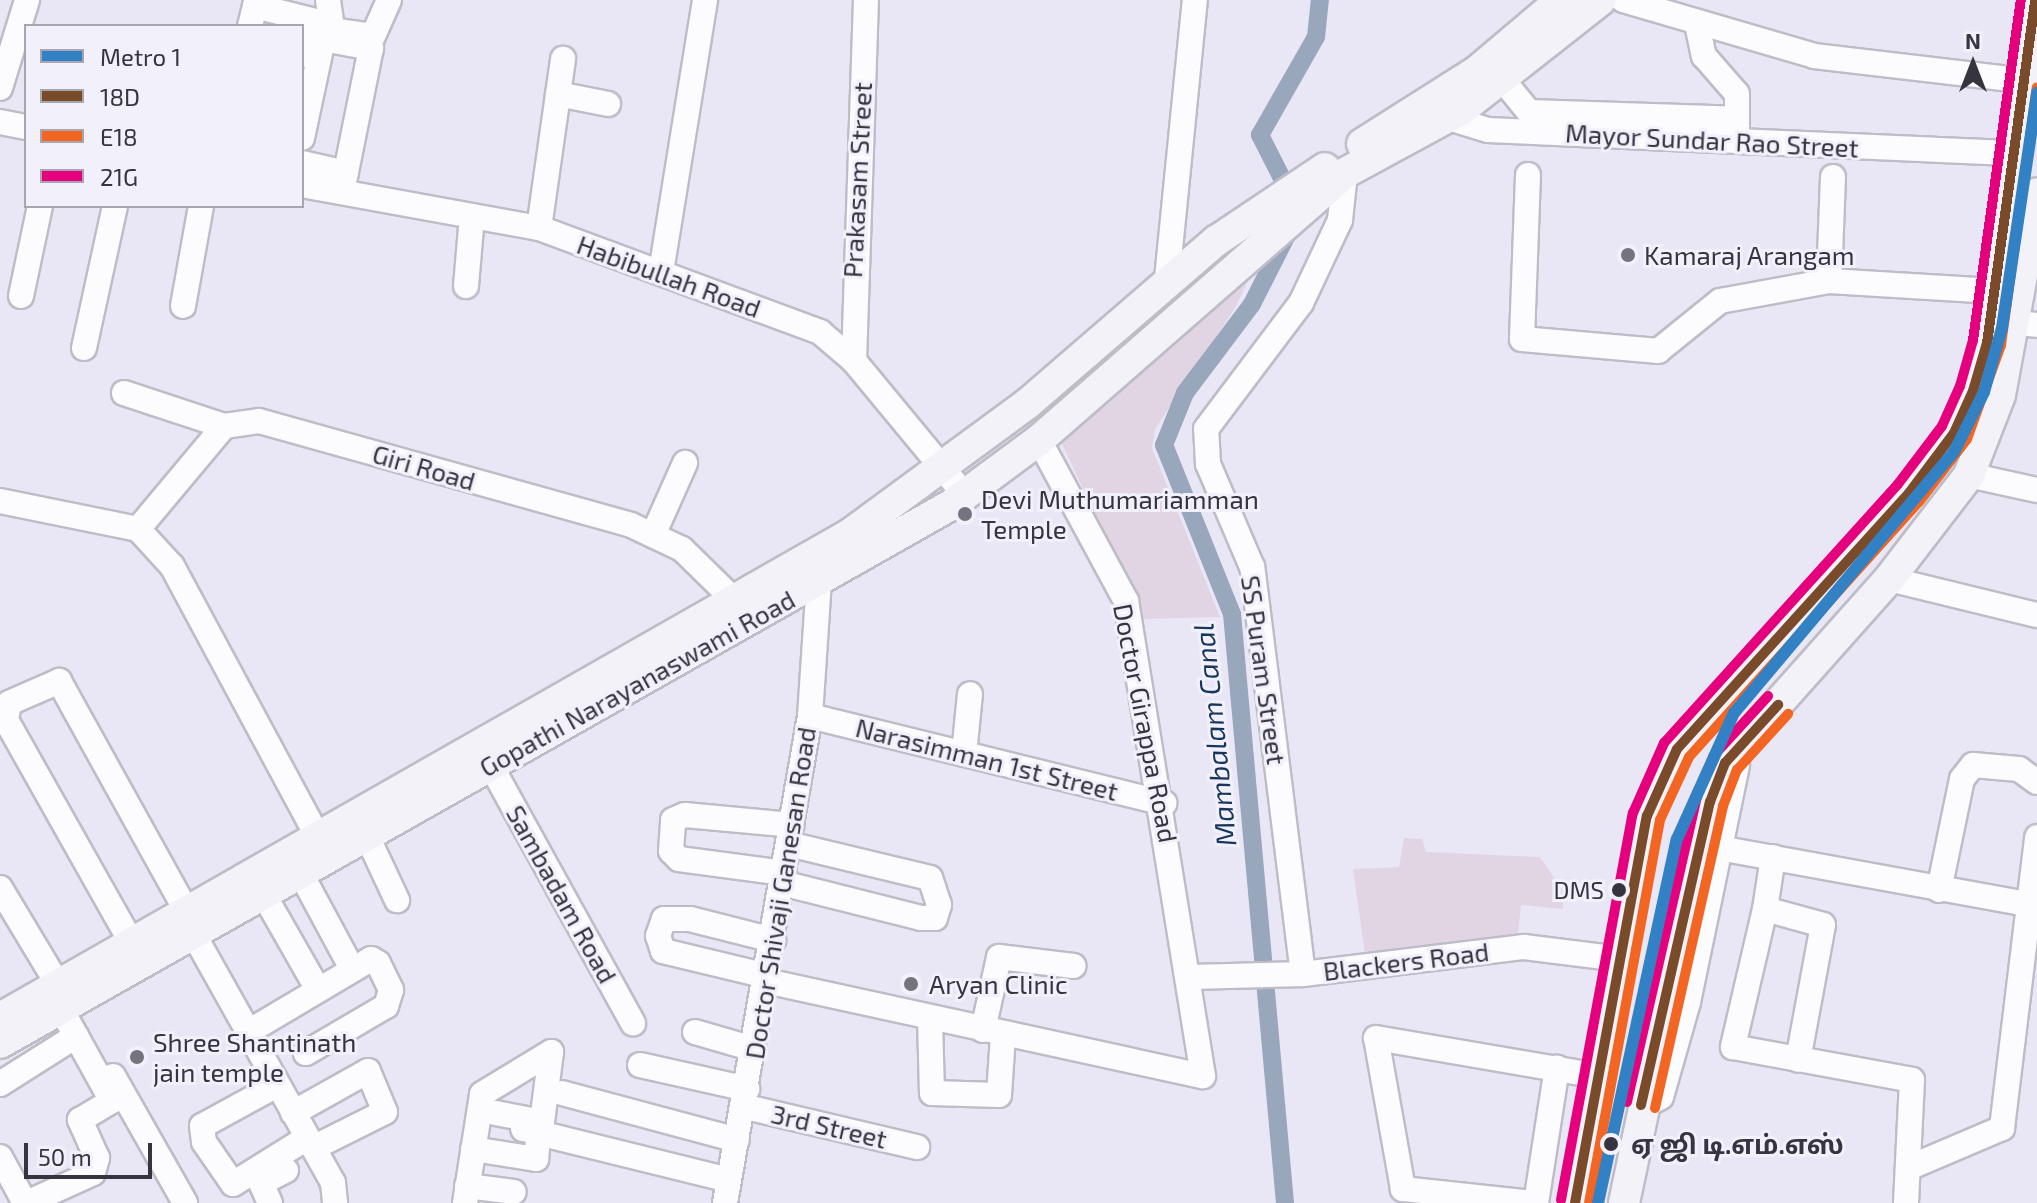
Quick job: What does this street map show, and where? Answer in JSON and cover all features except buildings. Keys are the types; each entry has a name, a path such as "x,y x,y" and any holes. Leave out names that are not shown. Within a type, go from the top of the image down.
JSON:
{"main road":[{"path":"1224,253 1418,107 1477,71 1561,0"},
{"path":"1224,253 1255,213 1345,173 1447,118 1502,79 1601,0"},
{"path":"1575,1203 1647,816 1677,749 1909,493 1954,433 1987,343 2028,9"},
{"path":"1624,1203 1640,1108 1710,802 1741,744 1889,579 1969,475 2026,324 2037,193"},
{"name":"Gopathi Narayanaswami Road","path":"0,1018 62,997 322,845 731,597 814,569 1062,373 1167,279 1224,253"},
{"name":"Gopathi Narayanaswami Road","path":"0,1043 62,997 130,940 264,895 301,874 322,845 367,836 491,766 814,569 965,495 1039,440 1224,253"},
{"path":"1062,373 1084,397"}],"street":[{"path":"0,88 27,0"},
{"path":"328,0 332,30 373,36 389,0"},
{"path":"661,272 705,0"},
{"name":"Prakasam Street","path":"854,361 866,0"},
{"path":"1167,279 1195,0"},
{"path":"1623,0 1814,56 2018,80"},
{"path":"250,24 255,6 315,21 304,69"},
{"path":"1502,79 1529,112 1736,130 1732,80 1704,56 1697,24"},
{"path":"304,129 323,39 371,48 344,182 304,164"},
{"path":"539,228 563,59"},
{"path":"558,94 608,104"},
{"name":"Mayor Sundar Rao Street","path":"1418,107 1488,130 1736,130 2009,153"},
{"path":"0,122 24,127"},
{"name":"SS Puram Street","path":"1303,974 1252,567 1208,464 1206,429 1301,303 1340,220 1345,173"},
{"path":"1528,175 1522,339 1658,351 1720,301 1829,281 1994,291"},
{"path":"1829,281 1833,177"},
{"name":"Habibullah Road","path":"304,185 344,182 472,216 539,228 820,332 854,361 965,495"},
{"path":"21,296 40,208"},
{"path":"84,348 115,208"},
{"path":"183,306 201,208"},
{"path":"466,286 472,216"},
{"path":"124,393 224,426 138,529"},
{"name":"Giri Road","path":"224,426 259,421 653,535 682,549 731,597"},
{"name":"Doctor Girappa Road","path":"993,1032 1203,1076 1164,803 1126,601 1039,440"},
{"path":"653,535 685,463"},
{"path":"1969,475 2037,490"},
{"path":"0,501 138,529 172,566 322,845"},
{"name":"Doctor Shivaji Ganesan Road","path":"732,1196 737,1140 810,716 814,569"},
{"path":"1889,579 2037,615"},
{"path":"130,940 6,720 9,703 59,681 312,1146 335,1203"},
{"path":"964,754 970,694"},
{"name":"Narasimman 1st Street","path":"810,716 1164,803"},
{"path":"1640,1108 1661,1097 1741,744"},
{"path":"1939,890 1962,779 1973,765 2019,769 2037,782"},
{"name":"Sambadam Road","path":"491,766 633,1023"},
{"path":"685,815 790,834 930,878 939,905 935,918 921,918 783,878 679,859 671,851 673,820 685,815"},
{"path":"367,836 397,900"},
{"path":"1913,1166 2002,1128 2029,966 2037,837"},
{"path":"1719,848 2033,906"},
{"path":"1773,857 1765,909 1733,1047 1912,1080 1913,1166 1906,1203"},
{"path":"301,874 349,963"},
{"path":"264,895 312,979"},
{"path":"3,899 185,1203"},
{"path":"1765,909 1823,925 1798,1060"},
{"path":"773,940 690,919 664,919 658,936 663,951 766,979 993,1032"},
{"name":"Blackers Road","path":"1191,977 1303,974 1524,947 1620,959"},
{"path":"930,1018 932,1093 999,1095 993,1032 999,957 1073,966"},
{"path":"248,1032 371,959 378,963 391,990 386,1006 306,1053"},
{"path":"0,1157 26,1203 97,1167 80,1120 112,1101 76,1036 62,997"},
{"path":"695,1032 754,1049"},
{"path":"0,1084 76,1036"},
{"path":"1557,1068 1534,1203 1403,1189 1376,1038 1557,1068 1599,1076"},
{"name":"3rd Street","path":"640,1065 917,1147"},
{"path":"277,1085 202,1126 204,1142 233,1184 385,1112 368,1071 293,1113"},
{"path":"562,1093 737,1140"},
{"path":"473,1149 536,1159 539,1131 479,1117 473,1149 466,1195 514,1192"},
{"path":"551,1136 732,1196"},
{"path":"270,1203 261,1183 312,1146"}],"shaded area":[{"path":"1264,248 1235,308 1155,429 1152,448 1220,617 1144,619 1057,433"},
{"path":"1404,838 1422,839 1426,852 1540,857 1563,891 1563,909 1521,905 1517,943 1366,961 1353,869 1399,867"}],"waterway":[{"name":"Mambalam Canal","path":"1292,198 1260,135 1316,37 1320,0"},
{"name":"Mambalam Canal","path":"1285,1203 1232,614 1164,445 1185,393 1252,304 1289,231"}],"metro line":[{"name":"1","path":"1598,1203 1677,839 1734,713 1954,452 1984,392 2002,328 2037,93"}],"transit line":[{"name":"21G","path":"1561,1200 1633,813 1664,743 1898,484 1942,426 1960,386 1973,340 2021,0"},
{"name":"18D","path":"1575,1203 1647,816 1677,749 1909,493 1954,433 1973,391 1987,343 2035,0"},
{"name":"E18","path":"1589,1203 1660,820 1689,757 1919,502 1967,439 2001,345 2037,87"},
{"name":"21G","path":"1627,1102 1697,797 1714,755 1768,696"},
{"name":"18D","path":"1641,1105 1710,802 1725,763 1778,705"},
{"name":"E18","path":"1655,1108 1723,806 1737,770 1788,714"}],"place":[{"name":"Kamaraj Arangam","path":"1628,255"},
{"name":"Devi Muthumariamman Temple","path":"965,514"},
{"name":"DMS","path":"1619,890"},
{"name":"Aryan Clinic","path":"911,984"},
{"name":"Shree Shantinath jain temple","path":"137,1057"},
{"name":"ஏ ஜி டி.எம்.எஸ்","path":"1611,1144"}]}
